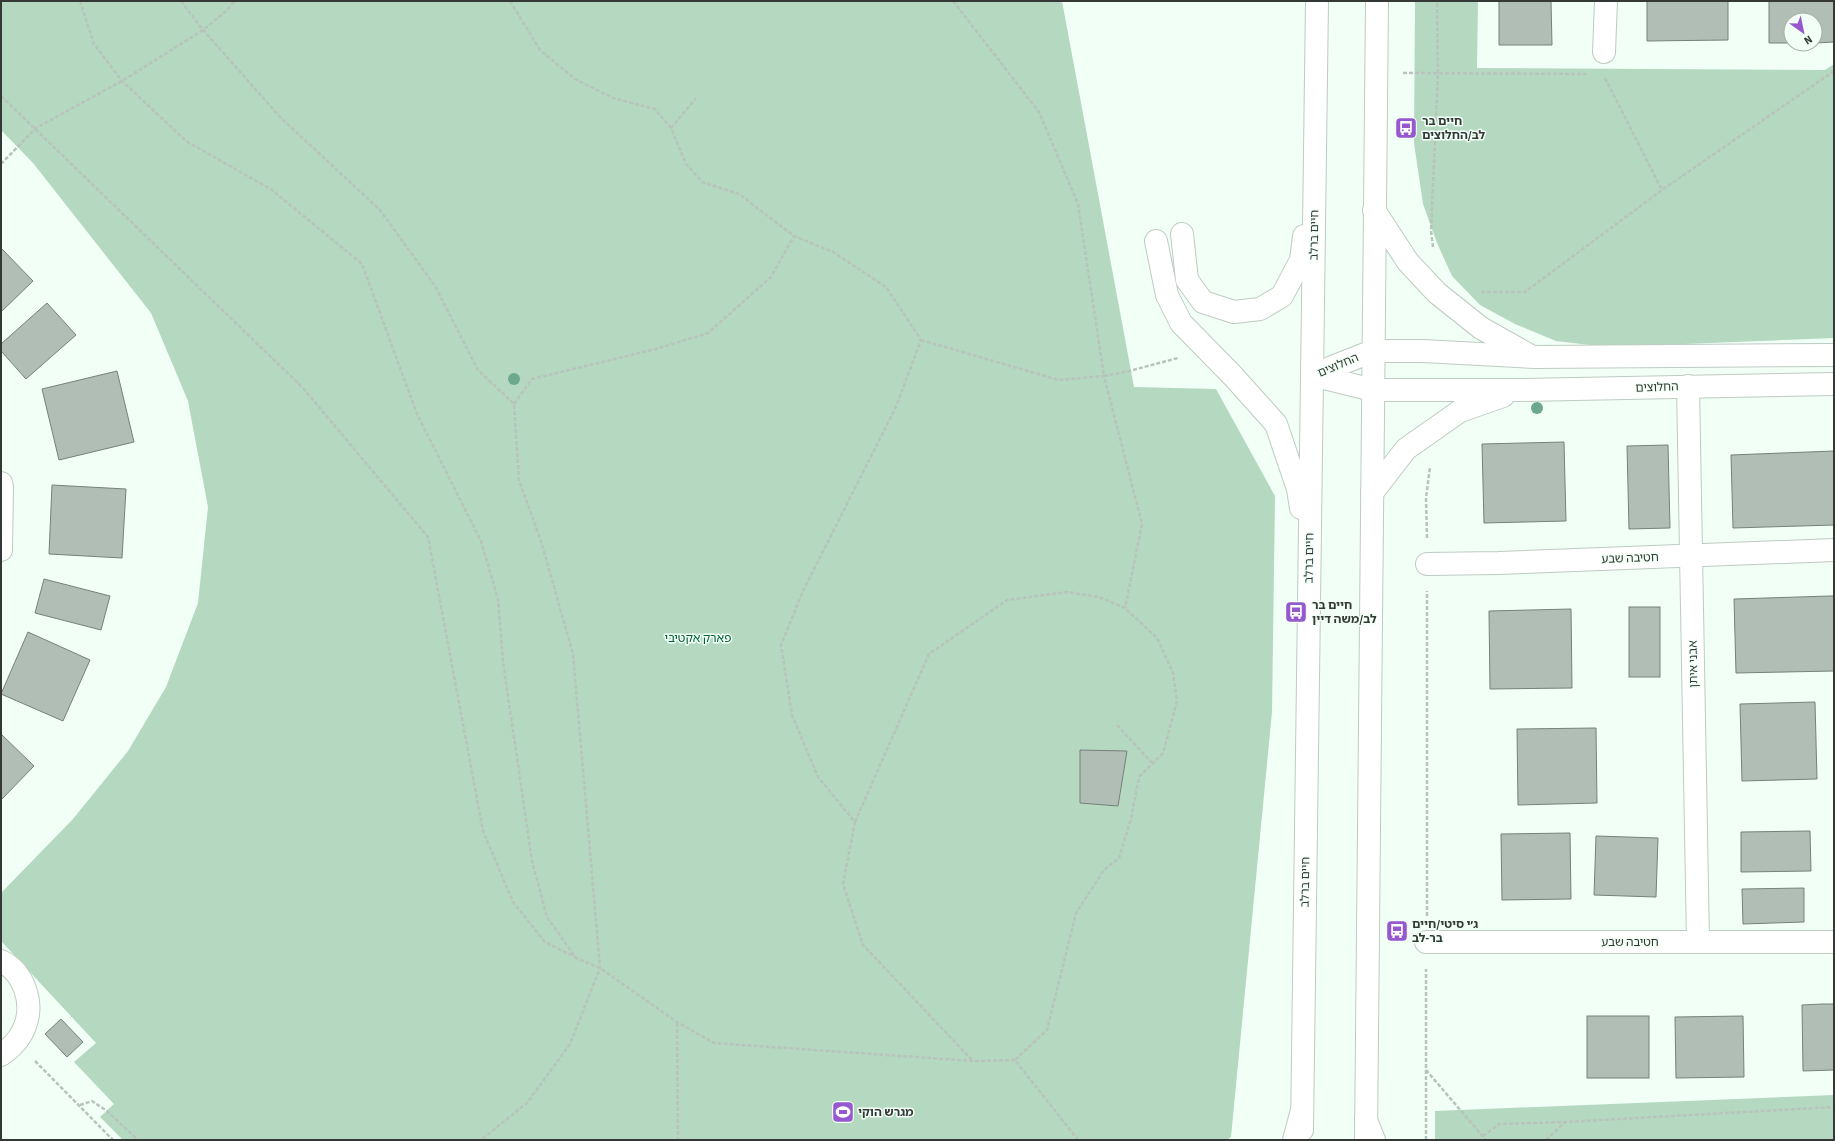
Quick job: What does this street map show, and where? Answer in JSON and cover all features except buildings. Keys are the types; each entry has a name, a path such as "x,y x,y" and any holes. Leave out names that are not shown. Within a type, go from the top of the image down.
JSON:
{"street":[{"name":"חיים ברלב","path":"1302,1140 1317,1"},
{"path":"1374,1140 1366,1130 1376,1"},
{"path":"1604,52 1606,1"},
{"path":"1182,234 1188,280 1203,302 1234,312 1260,309 1282,296 1301,260 1315,150"},
{"path":"1374,210 1408,262 1437,293 1481,328 1534,357"},
{"path":"1156,241 1167,296 1181,323 1233,376 1276,424 1298,489 1310,556"},
{"name":"החלוצים","path":"1312,374 1373,351 1423,351 1534,357 1834,355"},
{"name":"החלוצים","path":"1312,374 1373,390 1519,390 1834,384"},
{"name":"אבני איתן","path":"1688,386 1698,942"},
{"path":"1372,493 1406,449 1435,428 1460,411 1519,390"},
{"path":"1,483 1,550"},
{"name":"חטיבה שבע","path":"1427,564 1498,563 1834,550"},
{"name":"חטיבה שבע","path":"1426,942 1834,942"},
{"path":"1,961 18,975 26,991 28,1008 25,1026 8,1048"},
{"path":"1294,1140 1302,1110"}],"path":[{"path":"80,1 94,44 122,81 186,141 272,190 362,264 417,414 481,541 498,599 503,662 532,861 547,916 576,958"},
{"path":"181,1 204,30 281,118 380,210 435,286 478,370 514,404"},
{"path":"1,164 36,128 122,81 204,30 235,1"},
{"path":"510,1 540,50 574,79 613,98 655,109 671,128 686,164 702,182 739,194 794,236 833,252 886,287 921,340 1059,380 1104,376 1129,371 1207,350"},
{"path":"953,1 1038,112 1078,204 1104,376 1142,524 1125,608"},
{"path":"1437,1 1438,73 1431,231 1437,293 1525,292 1662,190 1834,71"},
{"path":"1604,52 1603,74 1662,190"},
{"path":"1376,73 1603,74"},
{"path":"1,96 36,128 303,388 428,537 483,831 513,902 546,942 576,958 600,968 677,1022 714,1044 973,1061 1015,1060 1047,1030 1076,913 1104,870 1119,858 1131,819 1139,777 1163,753 1177,701 1173,673 1157,638 1125,608 1099,597 1067,592 1007,600 929,654 855,822 843,884 863,945 973,1061"},
{"path":"671,128 696,98"},
{"path":"481,1140 528,1103 570,1044 600,968 573,654 541,541 519,480 514,404 532,379 656,349 708,333 771,277 794,236"},
{"path":"855,822 818,777 809,756 792,715 781,645 803,591 895,409 921,340"},
{"path":"1426,1140 1426,498 1435,428"},
{"path":"1117,725 1152,764"},
{"path":"677,1022 678,1140"},
{"path":"8,1048 79,1105 113,1140"},
{"path":"1015,1060 1078,1140"},
{"path":"1426,1070 1486,1140"},
{"path":"79,1105 92,1101 107,1111 138,1140"},
{"path":"1483,1136 1499,1124 1565,1122 1834,1107"},
{"path":"1546,1140 1565,1122"}],"green space":[{"name":"פארק אקטיבי","path":"1,1 1062,1 1134,387 1216,389 1275,496 1272,712 1231,1137 1227,1140 123,1140 100,1117 114,1104 74,1062 96,1043 1,941 1,893 73,819 128,751 166,687 198,603 208,507 188,401 151,313 33,163 1,130"},
{"path":"1415,1 1478,1 1477,68 1825,70 1834,64 1834,338 1607,347 1556,341 1515,324 1480,305 1452,276 1437,243 1423,204 1414,143"},
{"path":"1834,1095 1834,1140 1435,1140 1435,1111"}],"place":[{"name":"חיים בר לב/החלוצים","path":"1406,128"},
{"name":"חיים בר לב/משה דיין","path":"1296,612"},
{"name":"ג׳י סיטי/חיים בר-לב","path":"1397,931"},
{"name":"מגרש הוקי","path":"843,1112"}]}
